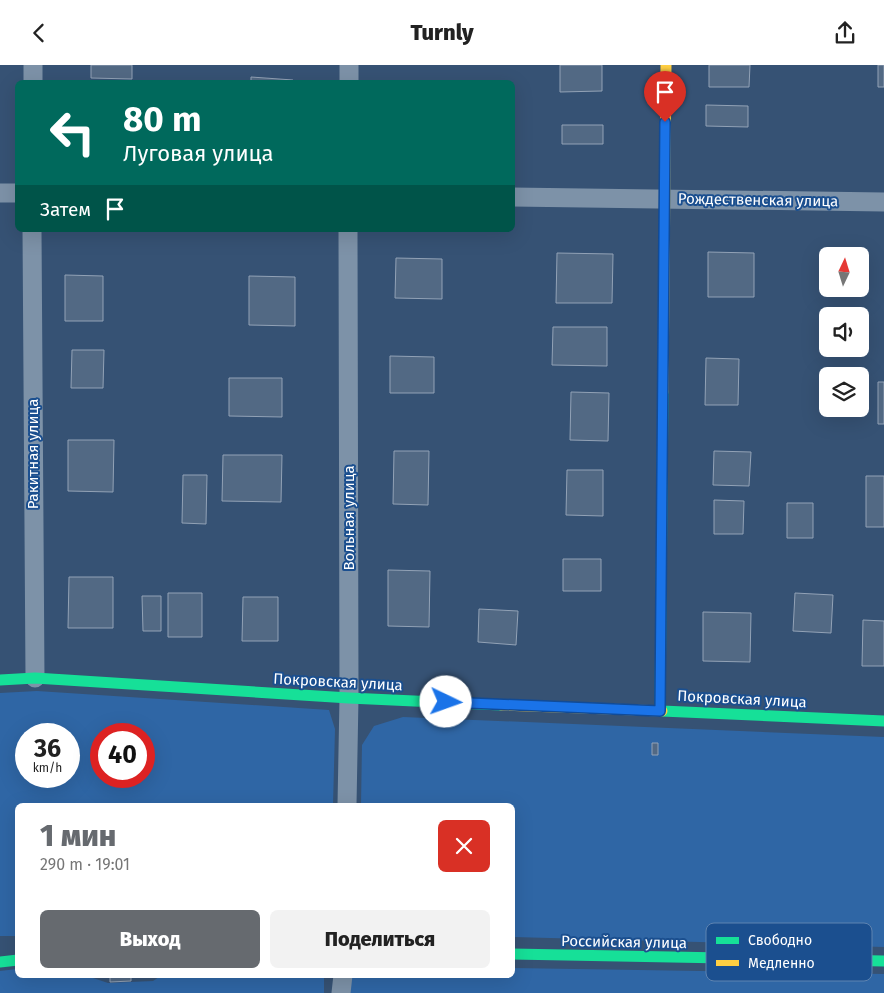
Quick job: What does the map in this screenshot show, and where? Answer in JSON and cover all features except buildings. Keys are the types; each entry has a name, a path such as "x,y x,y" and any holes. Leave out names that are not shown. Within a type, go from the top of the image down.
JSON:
{"street":[{"path":"33,65 33,80"},
{"path":"349,65 349,80"},
{"path":"660,711 663,197 666,65"},
{"path":"0,193 15,193"},
{"name":"Рождественская улица","path":"515,197 663,197 884,202"},
{"name":"Ракитная улица","path":"32,232 35,678"},
{"name":"Вольная улица","path":"347,803 349,698 348,232"},
{"name":"Покровская улица","path":"0,680 35,678 349,698 884,721"},
{"name":"Российская улица","path":"515,954 706,958"},
{"path":"0,962 15,961"},
{"path":"342,993 343,978"}],"shaded area":[{"path":"37,691 329,710 335,729 333,803 15,803 15,936 0,936 0,693"},
{"path":"403,717 884,737 884,947 872,947 872,923 706,923 706,942 515,937 515,803 361,803 362,745 374,726"},
{"path":"515,968 706,971 706,981 872,981 872,974 884,974 884,993 347,993 347,978 515,978"},
{"path":"15,969 15,978 93,978 108,983 153,981 158,978 324,978 324,993 0,993 0,971"}],"traffic: fast":[{"path":"660,711 663,392"},
{"path":"0,680 35,678 349,698 501,705"},
{"path":"662,711 884,721"},
{"path":"515,954 706,958"},
{"path":"0,962 15,960"},
{"path":"872,961 884,961"}],"traffic: slow":[{"path":"663,392 666,65"},
{"path":"501,705 662,711"}],"route":[{"path":"446,702 660,711 665,122"}]}
